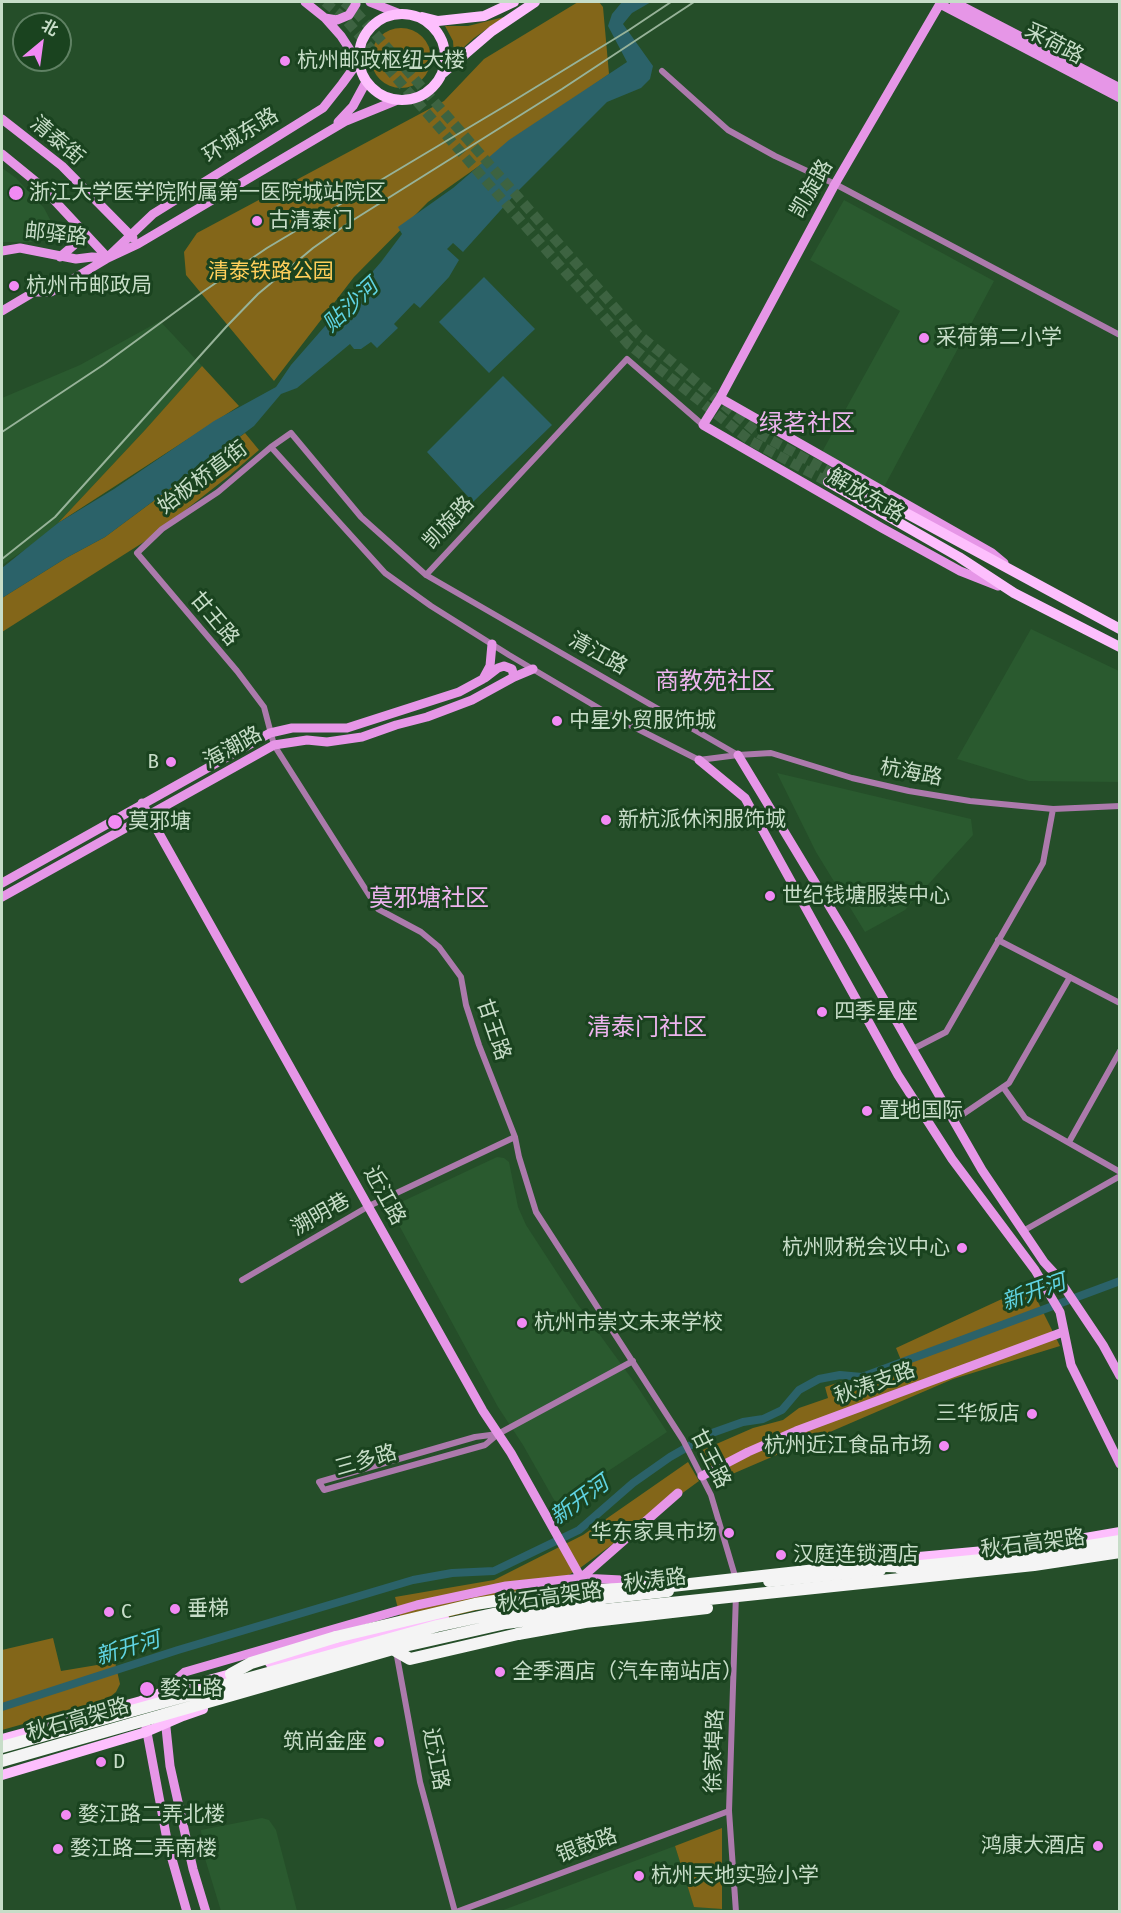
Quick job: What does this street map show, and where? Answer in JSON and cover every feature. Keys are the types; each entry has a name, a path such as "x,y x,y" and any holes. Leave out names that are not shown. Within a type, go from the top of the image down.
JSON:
{"highway":[{"name":"秋石高架路","path":"2,1747 343,1651 477,1617 603,1598 1033,1555 1119,1542"},
{"name":"秋石高架路","path":"2,1761 368,1656 506,1623 604,1610 1084,1559 1119,1553"},
{"path":"231,1674 251,1663 336,1637 475,1604 545,1593 672,1586 861,1565 911,1567"},
{"path":"396,1652 410,1659 518,1634 585,1622 942,1579 975,1571"}],"main road":[{"path":"305,2 325,18 351,48 366,82 374,91 395,100 410,100 430,91 442,74 463,55 531,4"},
{"path":"325,18 337,20 349,15 355,2"},
{"path":"370,2 399,14 438,21 484,16 514,2"},
{"name":"采荷路","path":"954,2 1119,88"},
{"name":"采荷路","path":"940,3 1119,98"},
{"name":"凯旋路","path":"704,424 835,184 940,3"},
{"path":"358,62 362,41 373,24 386,17 399,14"},
{"path":"414,16 427,22 437,32 445,59 442,74"},
{"name":"环城东路","path":"108,258 153,213 323,108 358,62"},
{"path":"325,134 353,106 366,82"},
{"path":"325,134 346,121 395,100"},
{"name":"清泰街","path":"2,119 62,165 138,244"},
{"name":"环城东路","path":"2,311 34,292 51,292 108,258 138,244 325,134"},
{"path":"2,154 40,185 108,258"},
{"path":"60,257 74,245 83,231"},
{"name":"邮驿路","path":"2,251 20,248 76,260 92,257 108,258"},
{"name":"解放东路","path":"720,398 992,553 1022,578"},
{"name":"解放东路","path":"704,424 960,571 1014,592"},
{"name":"解放东路","path":"1119,629 830,478 1014,592 1119,647"},
{"path":"483,679 490,666 492,644"},
{"name":"海潮路","path":"2,883 270,733 292,728 347,728 375,720 459,692 504,666 512,669 514,677"},
{"name":"海潮路","path":"2,897 274,745 308,741 327,742 362,737 472,700 533,669"},
{"name":"清江路","path":"738,755 848,937 982,1170 1044,1262 1077,1305 1103,1345 1119,1376"},
{"path":"699,760 745,798 898,1075 952,1159 1035,1270 1060,1312 1071,1365 1119,1464"},
{"name":"近江路","path":"142,803 483,1411 581,1578 585,1609"},
{"name":"秋涛支路","path":"702,1476 796,1431 1063,1332"},
{"path":"581,1578 678,1493"},
{"name":"秋涛路","path":"2,1739 393,1630 501,1605 674,1582 1039,1546 1119,1532"},
{"name":"秋涛路","path":"2,1775 146,1732 183,1716 452,1633 585,1609 909,1574 1028,1569 1094,1560 1119,1553"},
{"path":"206,1911 193,1869 170,1766 161,1693 185,1672 390,1612 506,1586 581,1578 674,1582"},
{"path":"141,1701 168,1845 187,1911"}],"street":[{"path":"662,71 728,130 775,156 835,184 1119,335"},
{"name":"凯旋路","path":"426,575 627,359 704,424"},
{"name":"清江路","path":"291,433 361,517 426,575 738,755"},
{"name":"始板桥直街","path":"137,553 162,529 218,492 291,433"},
{"path":"271,447 385,573 431,606 533,669 612,716 699,760"},
{"name":"甘王路","path":"137,553 237,671 264,707 274,745 378,909 421,932 439,947 461,977 466,1005 515,1137 536,1212 683,1440 711,1495 735,1576"},
{"name":"杭海路","path":"699,760 771,753 909,791 970,801 1053,809 1119,806"},
{"path":"913,1049 946,1032 1043,862 1053,809"},
{"path":"998,940 1119,1003"},
{"path":"953,1120 1010,1083 1070,977"},
{"path":"1069,1142 1119,1051"},
{"path":"1003,1087 1025,1118 1069,1142 1119,1174 1023,1231"},
{"name":"溯明巷","path":"242,1280 369,1206 515,1137"},
{"name":"三多路","path":"498,1434 474,1437 319,1482 324,1490 485,1445 498,1434 633,1361"},
{"name":"徐家埠路","path":"736,1591 729,1811 736,1911"},
{"name":"近江路","path":"390,1612 420,1782 455,1911"},
{"name":"银鼓路","path":"455,1911 729,1811"}],"shaded area":[{"name":"浙江大学医学院附属第一医院城站院区","path":"2,168 16,178 44,208 55,229 33,242 2,242"},
{"name":"采荷第二小学","path":"844,200 994,281 884,487 822,452 900,311 810,260"},
{"path":"160,321 202,366 58,523 32,545 2,565 2,398 80,365"},
{"path":"1031,629 1119,671 1119,782 1029,781 957,759"},
{"path":"777,773 971,819 973,835 905,910 865,932 816,852"},
{"name":"杭州市崇文未来学校","path":"497,1157 509,1162 518,1207 526,1225 576,1302 637,1386 667,1432 557,1505 523,1445 498,1407 394,1216 393,1210 397,1204"},
{"path":"262,1818 269,1820 276,1830 297,1911 221,1911 203,1852 201,1830"},
{"name":"杭州天地实验小学","path":"675,1846 694,1906 722,1909 722,1911 498,1912"}],"green space":[{"name":"清泰铁路公园","path":"578,2 599,2 603,7 609,74 428,202 354,277 274,381 186,275 184,252 197,233 444,101 484,59"},
{"path":"504,17 474,38 454,56 453,41 445,26 468,26"},
{"path":"395,28 407,28 423,36 429,46 431,58 429,70 423,80 407,88 395,88 379,80 371,64 371,52 379,36"},
{"path":"202,366 239,406 58,523 145,430"},
{"path":"245,433 259,450 229,476 147,540 2,632 2,598 66,558 105,537"},
{"path":"1030,1286 1060,1346 953,1379 716,1481 698,1452 753,1428 783,1420 799,1408 828,1398 825,1387 846,1380 853,1392 905,1370 896,1348"},
{"path":"688,1462 699,1481 580,1568 535,1596 403,1628 395,1597 494,1580 583,1535"},
{"path":"53,1638 61,1671 115,1662 120,1684 116,1692 105,1701 2,1730 2,1650"},
{"path":"722,1828 722,1909 694,1907 675,1846"}],"water":[{"name":"贴沙河","path":"622,2 651,2 632,13 623,24 653,66 650,79 641,88 607,102 517,192 463,252 453,243 447,249 459,260 449,277 420,308 414,303 394,324 398,328 377,348 371,342 361,349 354,349 350,344 297,388 281,394 254,426 105,537 66,558 2,598 2,568 58,523 114,489 214,421 276,387 291,365 381,262 402,234 398,227 453,188 509,140 627,62 608,26 612,14"},
{"path":"484,277 535,329 489,373 439,322"},
{"path":"503,376 552,425 473,502 427,452"}],"waterway":[{"name":"新开河","path":"2,1707 178,1650 413,1580 452,1573 494,1571 579,1530 633,1483 670,1457 712,1433 743,1422 763,1419 782,1410 799,1390 819,1379 840,1375 862,1377 1120,1281"}],"tunnel":[{"path":"325,2 345,19 628,344 749,440 828,482"},
{"path":"344,2 356,12 638,334 758,433 832,473"}],"railway":[{"path":"2,432 103,365 267,248 510,103 671,2"},
{"path":"2,559 55,517 226,327 258,294 313,248 694,2"}],"place":[{"name":"杭州邮政枢纽大楼","path":"285,61"},
{"name":"浙江大学医学院附属第一医院城站院区","path":"16,193"},
{"name":"古清泰门","path":"257,221"},
{"name":"杭州市邮政局","path":"14,286"},
{"name":"采荷第二小学","path":"924,338"},
{"name":"中星外贸服饰城","path":"557,721"},
{"name":"B","path":"171,762"},
{"name":"新杭派休闲服饰城","path":"606,820"},
{"name":"莫邪塘","path":"115,822"},
{"name":"世纪钱塘服装中心","path":"770,896"},
{"name":"四季星座","path":"822,1012"},
{"name":"置地国际","path":"867,1111"},
{"name":"杭州财税会议中心","path":"962,1248"},
{"name":"杭州市崇文未来学校","path":"522,1323"},
{"name":"三华饭店","path":"1032,1414"},
{"name":"杭州近江食品市场","path":"944,1446"},
{"name":"华东家具市场","path":"729,1533"},
{"name":"汉庭连锁酒店","path":"781,1555"},
{"name":"垂梯","path":"175,1609"},
{"name":"C","path":"109,1612"},
{"name":"全季酒店（汽车南站店）","path":"500,1672"},
{"name":"婺江路","path":"147,1689"},
{"name":"筑尚金座","path":"379,1742"},
{"name":"D","path":"101,1762"},
{"name":"婺江路二弄北楼","path":"66,1815"},
{"name":"鸿康大酒店","path":"1098,1846"},
{"name":"婺江路二弄南楼","path":"58,1849"},
{"name":"杭州天地实验小学","path":"639,1876"}],"district":[{"name":"绿茗社区","path":"807,424"},
{"name":"商教苑社区","path":"715,682"},
{"name":"莫邪塘社区","path":"429,899"},
{"name":"清泰门社区","path":"647,1028"}]}
